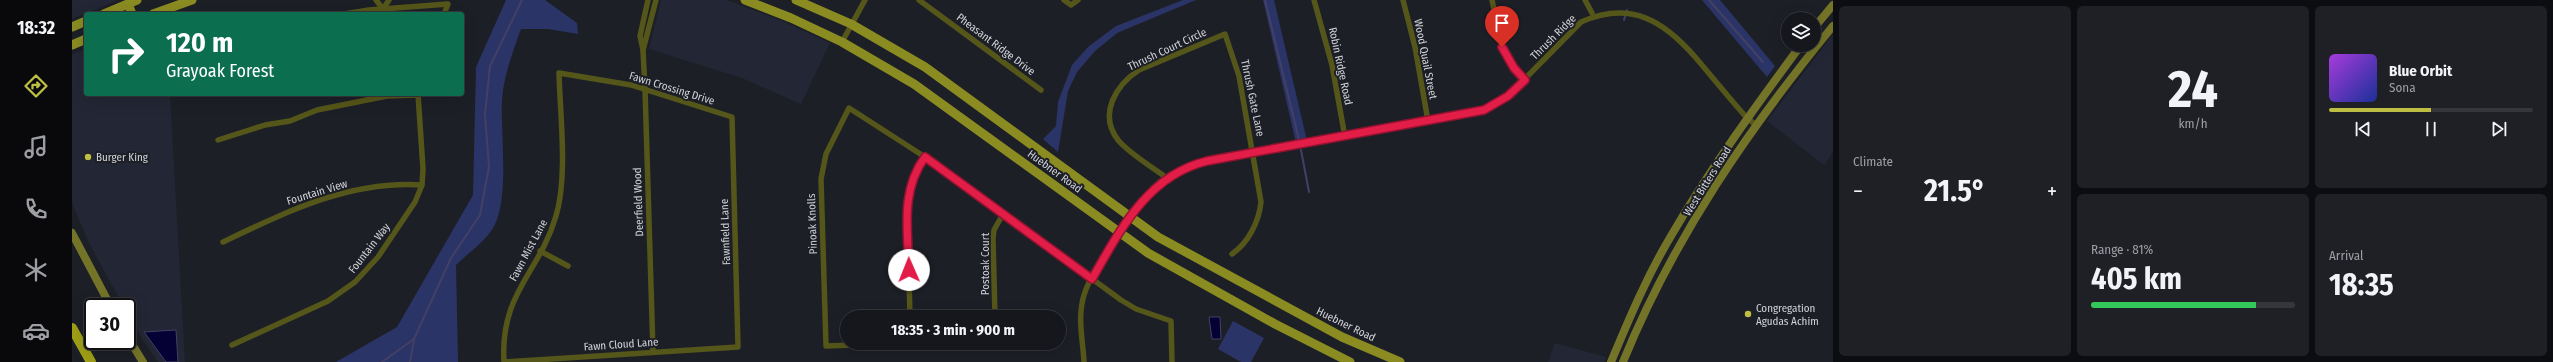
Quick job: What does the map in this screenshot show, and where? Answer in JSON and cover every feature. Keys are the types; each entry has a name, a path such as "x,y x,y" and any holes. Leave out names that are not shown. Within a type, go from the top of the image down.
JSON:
{"highway":[{"path":"72,328 91,362"}],"main road":[{"path":"109,12 137,0"},
{"path":"158,12 192,0"},
{"name":"Huebner Road","path":"745,0 791,18 842,42 920,88 1148,253 1187,276 1350,362"},
{"name":"Huebner Road","path":"796,0 851,24 924,67 1158,237 1342,337 1400,362"},
{"path":"128,4 131,12"},
{"path":"1821,20 1833,5"},
{"path":"72,27 84,22"},
{"name":"West Bitters Road","path":"1624,362 1648,308 1682,243 1730,163 1756,125 1833,26"},
{"path":"72,45 84,41"},
{"name":"West Bitters Road","path":"1611,362 1637,301 1670,237 1747,118 1796,52"},
{"path":"72,233 106,298"},
{"path":"1637,301 1648,308"},
{"path":"136,350 143,362"}],"street":[{"path":"376,0 383,9"},
{"path":"383,9 389,0"},
{"name":"Deerfield Wood","path":"648,0 640,31 643,50 645,88 653,352"},
{"name":"Deerfield Wood","path":"643,50 656,0"},
{"path":"842,42 865,0"},
{"name":"Pheasant Ridge Drive","path":"918,0 1042,90"},
{"path":"1064,0 1071,5 1078,0"},
{"name":"Robin Ridge Road","path":"1314,0 1332,64 1345,137"},
{"name":"Wood Quail Street","path":"1403,0 1415,47 1428,121"},
{"path":"1492,0 1504,53 1514,68 1525,80"},
{"path":"1585,0 1592,13"},
{"path":"360,12 448,4 445,12"},
{"name":"Thrush Ridge","path":"1084,362 1081,311 1084,296 1092,279 1120,233 1156,186 1167,178 1196,163 1476,113 1489,108 1508,96 1592,13 1604,8"},
{"path":"1657,16 1747,118 1756,125"},
{"name":"Thrush Gate Lane","path":"1225,34 1238,71 1261,192 1260,211 1244,244 1232,254"},
{"name":"Thrush Court Circle","path":"1167,178 1118,139 1112,127 1110,113 1113,96 1128,77 1139,70 1225,34"},
{"name":"Fawn Crossing Drive","path":"559,73 645,88 732,117"},
{"name":"Fawn Mist Lane","path":"504,362 504,334 509,310 557,215 562,188 559,73"},
{"path":"218,140 265,124 290,121 317,110 387,96"},
{"name":"Fountain Way","path":"232,345 328,300 355,282 378,257 415,202 422,186 423,169 418,96"},
{"name":"Pinoak Knolls","path":"840,346 826,346 820,178 826,154 849,108 925,157"},
{"name":"Fawnfield Lane","path":"732,117 738,347"},
{"path":"910,310 907,201 912,178 925,157 1092,279 1136,309 1171,321 1172,362"},
{"name":"Fountain View","path":"223,242 285,212 323,198 372,188 402,184 422,186"},
{"name":"Postoak Court","path":"995,310 993,239 994,230 1003,214"},
{"path":"540,251 568,266"},
{"name":"Fawn Cloud Lane","path":"504,362 738,347"}],"shaded area":[{"path":"72,0 118,0 89,12 84,12 84,14 72,19"},
{"path":"506,0 545,0 577,23 578,34 548,29 521,29 509,63 503,90 503,186 501,204 497,219 491,231 479,245 456,265 458,362 336,362 397,327 473,195 476,67"},
{"path":"661,0 727,0 782,21 830,43 801,104 742,78 649,49"},
{"path":"1183,0 1196,0 1117,33 1095,51 1077,72 1068,91 1058,152 1043,139 1056,126 1058,102 1072,65 1088,47 1116,26"},
{"path":"1263,0 1274,0 1307,141 1296,143"},
{"path":"1702,0 1720,0 1775,66 1767,77"},
{"path":"1833,34 1833,152 1824,165 1767,121 1819,52 1821,52 1821,50"},
{"path":"84,50 84,96 170,96 185,362 158,362 136,329 136,298 119,298 89,243 72,203 72,54"},
{"path":"1209,317 1220,317 1221,339 1212,339"},
{"path":"1233,321 1264,338 1251,362 1241,362 1218,349"},
{"path":"176,330 178,362 166,362 144,332"},
{"path":"1555,343 1606,357 1604,362 1548,362"}],"waterway":[{"path":"382,362 414,339 451,258 480,215 489,167 485,114 490,66 522,0"},
{"path":"1265,0 1299,140"},
{"path":"1709,0 1763,62"},
{"path":"1624,20 1627,10"},
{"path":"1301,150 1309,192"},
{"path":"410,362 414,340"}],"place":[{"name":"Burger King","path":"88,157"},
{"name":"Congregation Agudas Achim","path":"1748,314"}],"route":[{"path":"909,270 908,193 912,178 925,157 1092,279 1115,239 1141,203 1156,186 1177,172 1196,163 1476,113 1484,110 1501,102 1525,80 1507,58 1502,47"}]}
